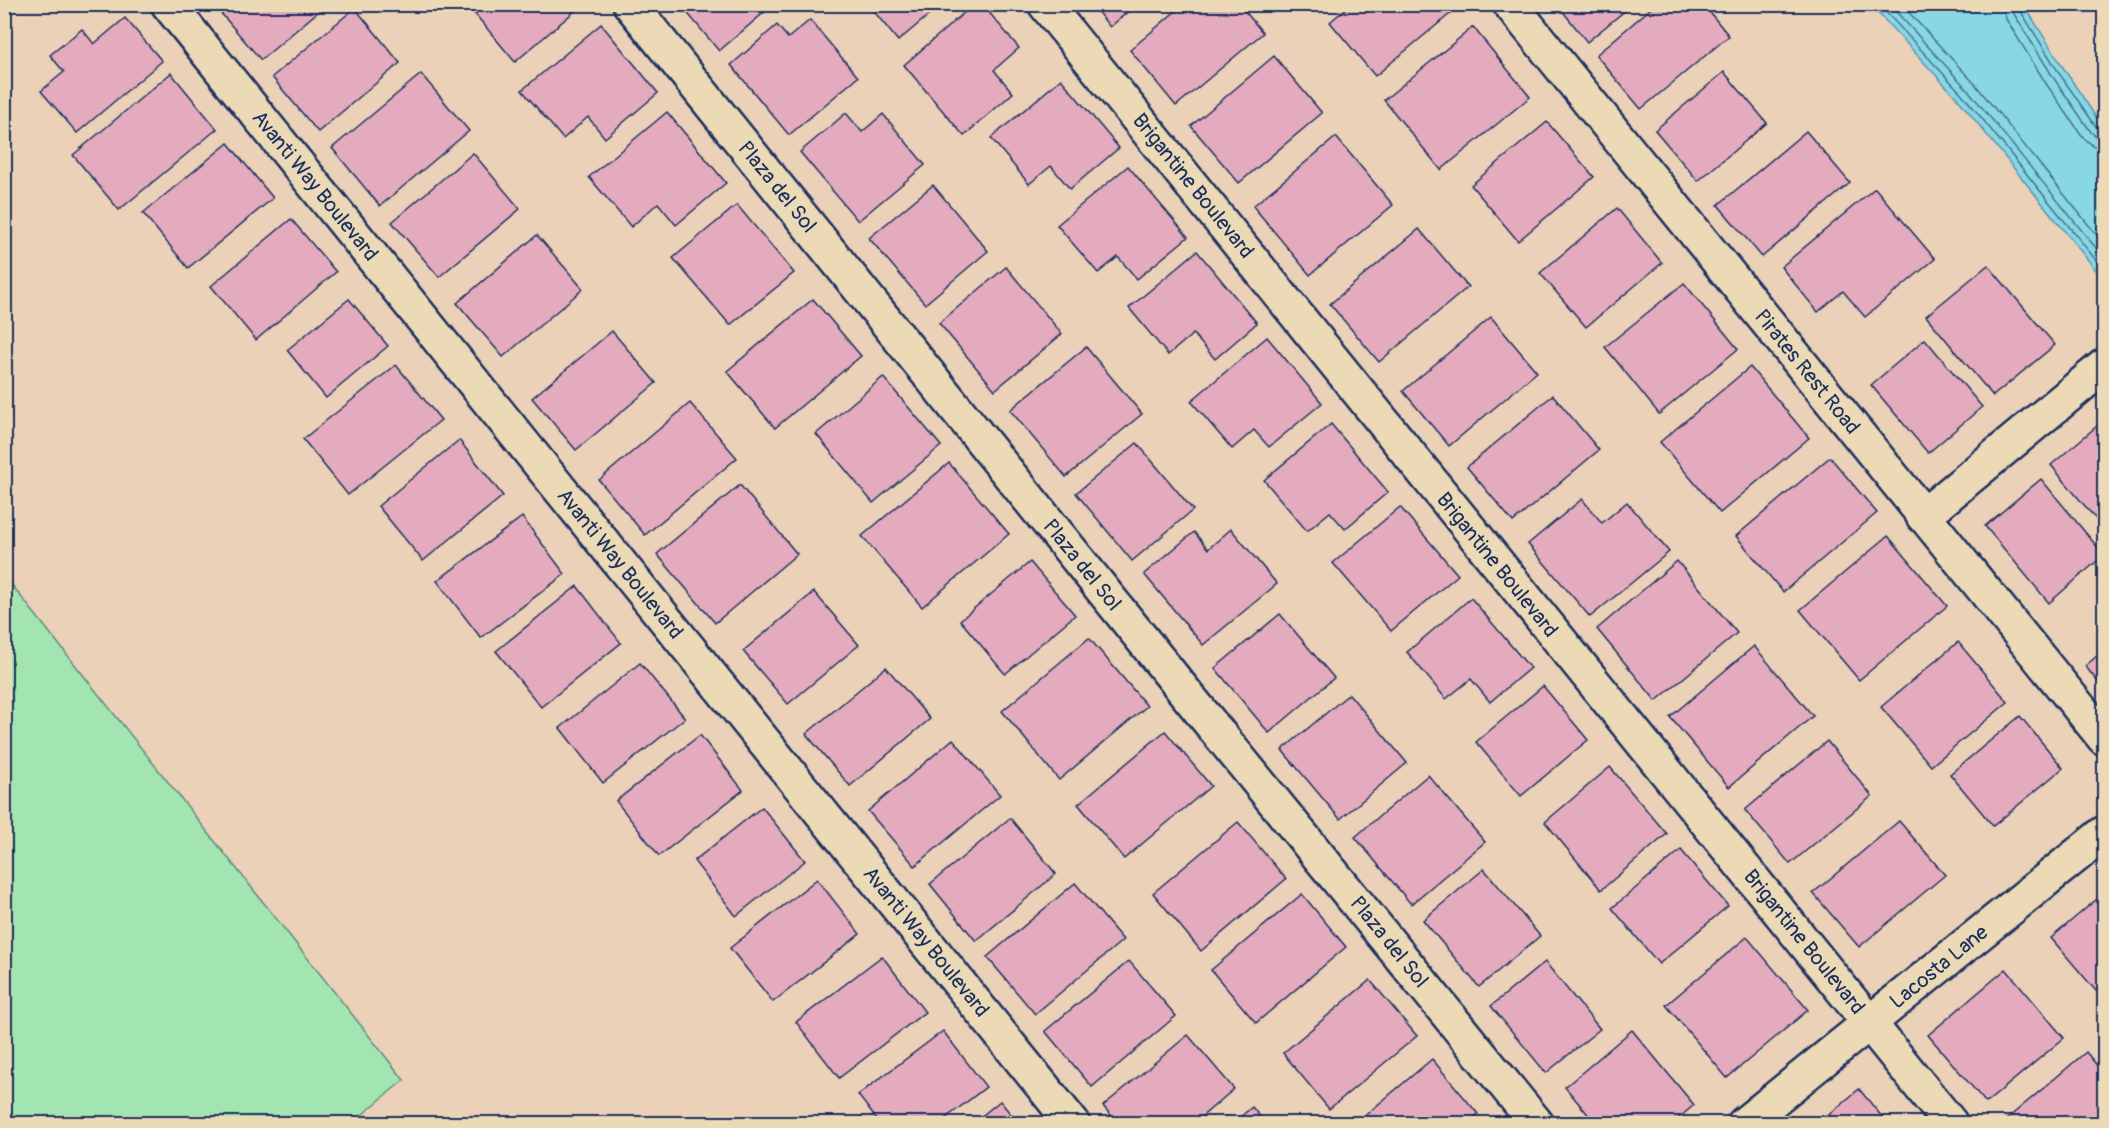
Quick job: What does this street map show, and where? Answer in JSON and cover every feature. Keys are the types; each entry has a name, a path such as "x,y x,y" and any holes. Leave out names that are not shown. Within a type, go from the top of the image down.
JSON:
{"street":[{"name":"Avanti Way Boulevard","path":"168,4 1073,1124"},
{"name":"Plaza del Sol","path":"630,4 1537,1124"},
{"name":"Brigantine Boulevard","path":"1045,4 1950,1124"},
{"name":"Pirates Rest Road","path":"1510,4 2104,738"},
{"path":"1923,516 2104,366"},
{"name":"Lacosta Lane","path":"1744,1124 2104,833"}],"green space":[{"path":"4,575 404,1080 352,1123 5,1123"}],"water":[{"path":"1863,5 2024,5 2104,129 2104,280 1958,99 1880,15"}],"building":[{"path":"213,4 327,4 261,60"},
{"path":"475,4 583,4 515,62 470,8"},
{"path":"680,4 774,4 719,51"},
{"path":"868,4 942,4 898,41"},
{"path":"974,4 982,4 1019,48 994,70 1013,93 964,136 904,65"},
{"path":"1091,4 1137,4 1110,27"},
{"path":"1184,4 1239,4 1263,33 1176,106 1130,50"},
{"path":"1351,4 1452,4 1456,9 1375,76 1330,22"},
{"path":"1557,4 1633,4 1587,42"},
{"path":"1656,4 1703,4 1729,36 1641,109 1596,55"},
{"path":"355,8 400,63 318,132 272,77"},
{"path":"125,18 162,61 77,133 41,91 64,72 50,55 82,29 94,44"},
{"path":"810,20 858,77 789,135 731,65 777,25 788,38"},
{"path":"601,24 658,93 605,138 588,117 563,139 522,90"},
{"path":"1473,27 1530,97 1441,170 1384,100"},
{"path":"1274,56 1322,113 1239,183 1191,126"},
{"path":"1724,72 1767,123 1698,181 1655,130"},
{"path":"171,73 217,129 119,210 73,155"},
{"path":"421,74 469,131 380,206 332,148"},
{"path":"1061,79 1119,148 1070,189 1051,166 1029,184 991,138"},
{"path":"667,112 726,183 676,225 658,203 631,227 589,177"},
{"path":"846,113 862,132 883,114 925,165 858,221 800,152"},
{"path":"1547,122 1594,177 1518,241 1471,185"},
{"path":"1806,131 1850,183 1762,257 1718,205"},
{"path":"1336,137 1393,205 1310,275 1253,206"},
{"path":"228,143 273,198 188,268 143,213"},
{"path":"473,153 520,209 439,277 392,222"},
{"path":"1128,166 1188,237 1137,279 1118,257 1098,273 1057,225"},
{"path":"933,185 988,251 925,304 869,238"},
{"path":"1875,188 1935,259 1865,317 1843,291 1818,312 1781,267"},
{"path":"737,205 794,273 730,325 673,258"},
{"path":"1617,208 1662,263 1586,327 1540,273"},
{"path":"291,219 336,272 256,340 211,286"},
{"path":"1419,229 1468,287 1379,362 1330,304"},
{"path":"537,235 583,289 503,357 457,303"},
{"path":"1197,251 1257,323 1215,359 1193,334 1168,355 1129,308"},
{"path":"1988,265 2055,345 1993,396 1926,316"},
{"path":"1006,267 1062,334 995,390 939,323"},
{"path":"1684,283 1738,349 1659,414 1605,347"},
{"path":"349,299 388,346 326,398 287,350"},
{"path":"813,299 861,356 775,428 727,371"},
{"path":"1491,317 1537,372 1449,446 1403,391"},
{"path":"612,331 656,383 576,450 532,398"},
{"path":"1267,337 1322,403 1269,447 1254,430 1232,449 1191,401"},
{"path":"1925,339 1982,407 1928,453 1871,385"},
{"path":"1086,347 1142,414 1066,477 1010,410"},
{"path":"396,365 441,420 348,495 303,439"},
{"path":"1750,367 1809,438 1720,513 1660,442"},
{"path":"883,377 941,446 873,503 816,434"},
{"path":"1553,395 1599,450 1513,522 1467,467"},
{"path":"690,403 737,458 645,535 599,480"},
{"path":"2104,420 2104,529 2051,465"},
{"path":"1331,424 1388,492 1345,529 1330,512 1307,531 1264,480"},
{"path":"459,440 503,496 423,561 378,506"},
{"path":"1137,443 1193,510 1132,561 1076,493"},
{"path":"1830,457 1877,513 1783,592 1736,536"},
{"path":"949,463 1009,534 922,607 862,536"},
{"path":"2041,479 2104,555 2049,603 1985,526"},
{"path":"740,485 797,554 715,623 657,554"},
{"path":"1582,499 1602,523 1627,502 1669,552 1590,617 1528,544"},
{"path":"1400,507 1458,575 1391,631 1333,563"},
{"path":"522,517 565,574 481,638 437,581"},
{"path":"1231,529 1277,584 1203,645 1144,574 1194,532 1208,549"},
{"path":"1888,536 1947,606 1859,680 1800,610"},
{"path":"1677,561 1737,633 1656,701 1597,629"},
{"path":"1030,562 1075,615 1005,674 960,620"},
{"path":"577,586 621,643 541,707 496,651"},
{"path":"814,592 859,645 788,704 743,651"},
{"path":"1471,598 1530,668 1490,702 1471,679 1446,699 1407,652"},
{"path":"1280,614 1334,678 1269,733 1215,668"},
{"path":"1089,638 1147,706 1059,780 1002,711"},
{"path":"1958,642 2008,702 1931,766 1881,707"},
{"path":"1754,646 1813,716 1729,787 1670,717"},
{"path":"2104,650 2104,689 2085,666"},
{"path":"640,663 685,718 603,783 560,728"},
{"path":"886,667 930,719 850,786 806,734"},
{"path":"1543,686 1588,740 1521,796 1476,742"},
{"path":"1349,694 1407,763 1340,819 1282,750"},
{"path":"2020,716 2063,768 1993,826 1950,774"},
{"path":"1165,731 1211,786 1124,859 1078,804"},
{"path":"700,735 743,790 659,856 616,801"},
{"path":"953,739 1000,795 915,866 868,811"},
{"path":"1827,741 1872,796 1790,864 1745,810"},
{"path":"1610,767 1667,834 1601,890 1545,822"},
{"path":"1428,775 1485,842 1411,904 1355,837"},
{"path":"762,807 805,861 736,916 694,861"},
{"path":"1010,818 1056,874 976,941 930,884"},
{"path":"1899,821 1945,875 1859,947 1813,893"},
{"path":"1238,822 1286,879 1201,951 1153,893"},
{"path":"1681,850 1728,906 1659,964 1612,908"},
{"path":"1484,869 1540,936 1479,987 1423,920"},
{"path":"817,879 860,934 773,1002 730,948"},
{"path":"1075,883 1123,940 1035,1014 987,957"},
{"path":"2104,893 2104,984 2096,991 2051,938"},
{"path":"1302,894 1346,947 1256,1023 1211,970"},
{"path":"1747,937 1808,1010 1727,1078 1666,1005"},
{"path":"882,956 925,1012 839,1078 796,1022"},
{"path":"1129,961 1176,1016 1092,1087 1045,1031"},
{"path":"1545,962 1600,1029 1546,1073 1491,1006"},
{"path":"2006,969 2064,1038 1986,1103 1928,1035"},
{"path":"1370,980 1417,1036 1329,1109 1283,1053"},
{"path":"1632,1030 1694,1105 1672,1124 1596,1124 1565,1087"},
{"path":"943,1031 986,1087 938,1124 880,1124 858,1095"},
{"path":"1188,1035 1234,1089 1193,1124 1118,1124 1103,1106"},
{"path":"2086,1052 2104,1074 2104,1124 2001,1124"},
{"path":"1432,1059 1478,1114 1467,1124 1355,1124"},
{"path":"1859,1089 1888,1124 1818,1124"},
{"path":"1000,1101 1019,1124 972,1124"},
{"path":"1252,1107 1266,1124 1232,1124"}]}
